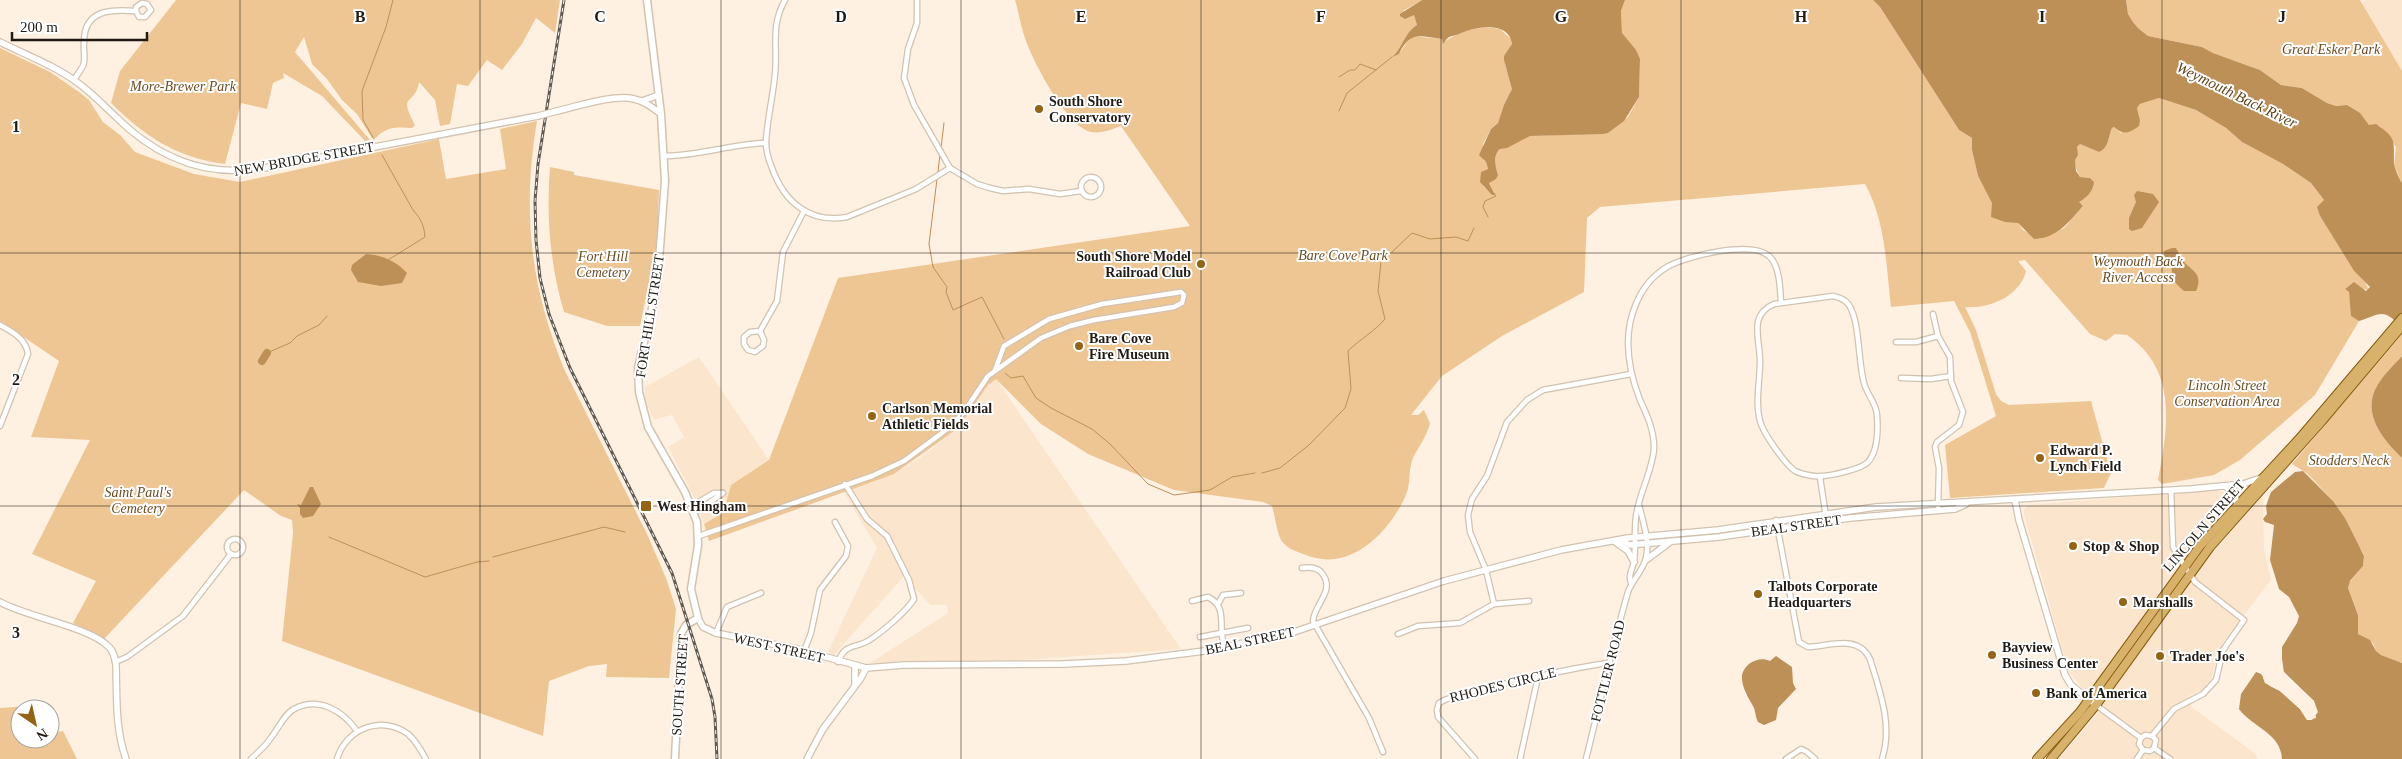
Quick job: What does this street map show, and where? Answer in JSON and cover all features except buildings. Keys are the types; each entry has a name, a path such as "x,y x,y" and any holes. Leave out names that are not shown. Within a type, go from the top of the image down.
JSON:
{"main road":[{"name":"FORT HILL STREET","path":"647,0 665,156 658,287 640,359 639,392 648,427 693,510 699,536 691,589 698,618"},
{"name":"LINCOLN STREET","path":"2051,759 2096,706 2218,537 2298,448 2398,328 2402,318"},
{"name":"LINCOLN STREET","path":"2037,759 2088,700 2185,565 2398,328"},
{"name":"SOUTH STREET","path":"675,759 681,634 686,625 698,618"}],"street":[{"path":"785,0 775,25 775,72 766,143 770,163 786,197 804,211 836,218 853,216 916,189 950,168"},
{"path":"917,0 917,24 908,49 904,78 914,105 950,168 977,184 990,188 1060,194 1081,190"},
{"path":"74,80 82,66 84,36 93,19 107,10 136,11"},
{"name":"NEW BRIDGE STREET","path":"0,42 31,56 74,80 95,95 114,116 144,142 182,162 226,171 239,172 264,168 538,116 612,99 633,98 642,101 661,114"},
{"name":"NEW BRIDGE STREET","path":"642,101 659,95"},
{"path":"665,156 703,154 740,145 766,143"},
{"path":"1090,177 1097,178 1102,186 1099,194 1092,198 1086,197 1081,190 1082,183 1090,177"},
{"path":"760,330 764,340 763,346 755,352 748,350 743,342 744,337 748,333 760,330 777,301 783,252 804,211"},
{"name":"FOTTLER ROAD","path":"1630,583 1628,577 1634,562 1639,504 1653,456 1654,440 1631,374 1628,345 1632,312 1646,285 1659,273 1675,263 1699,256 1740,249 1764,252 1772,259 1776,266 1781,302"},
{"path":"699,536 872,476 897,465 958,420 983,382 995,370 1029,346 1056,331 1109,316 1174,307 1182,303 1184,295 1180,292 1117,301 1077,309 1049,319 1004,346 995,370"},
{"path":"1833,296 1843,299 1848,304 1854,318 1865,385 1876,407 1876,434 1874,448 1868,462 1859,468 1820,477 1796,471 1770,440 1760,422 1758,401 1760,360 1756,324 1767,307 1781,302 1833,296"},
{"path":"1934,314 1938,336 1950,357 1952,386 1963,412 1959,425 1937,442 1934,447 1939,468 1938,510"},
{"path":"0,325 23,340 27,345 28,354 0,426"},
{"path":"1896,342 1916,342 1938,336"},
{"path":"1494,604 1486,570 1470,532 1468,509 1472,498 1487,476 1500,437 1512,415 1527,400 1543,390 1631,374"},
{"path":"1901,378 1931,379 1951,376"},
{"path":"1820,477 1827,521"},
{"name":"BEAL STREET","path":"866,668 904,665 1063,664 1126,661 1225,647 1316,625 1425,587 1561,550 1614,541 1646,540 1825,514 1938,503 1969,503 2225,486 2252,483 2263,477"},
{"path":"838,662 845,649 872,639 910,606 914,599 909,580 888,536 867,519 845,484"},
{"path":"2225,486 2235,494 2237,505"},
{"path":"2152,736 2174,709 2203,694 2214,682 2218,674 2223,650 2244,620 2195,582 2190,574 2172,542 2170,490"},
{"path":"714,493 723,493 693,510 714,493"},
{"path":"2015,500 2019,520 2065,675 2071,685 2088,700 2140,738"},
{"name":"BEAL STREET","path":"1646,540 1671,541 1719,537 1827,521 1955,509 1969,503"},
{"path":"1639,504 1646,540 1646,560"},
{"path":"1776,520 1799,642 1808,647 1840,643 1856,644 1865,650 1870,659 1887,725 1882,759"},
{"path":"804,651 811,633 820,590 846,556 848,546 835,522"},
{"path":"1614,541 1628,550 1634,562"},
{"path":"1646,560 1671,541"},
{"path":"116,662 127,657 184,615 231,554"},
{"name":"FOTTLER ROAD","path":"1586,759 1603,694 1608,663 1630,583 1646,560"},
{"path":"1302,568 1310,567 1320,570 1327,584 1324,597 1313,618 1369,718 1383,752"},
{"path":"716,633 727,607 761,593"},
{"path":"1218,604 1223,595 1241,593"},
{"path":"1192,601 1208,597 1218,604 1222,614 1220,634 1225,647"},
{"path":"1398,634 1418,626 1460,623 1494,604 1529,601"},
{"path":"0,602 15,610 74,628 104,643 112,651 116,662 118,718 126,759"},
{"name":"WEST STREET","path":"698,618 703,627 716,633 804,651 855,667 866,668"},
{"path":"1200,637 1248,628"},
{"name":"RHODES CIRCLE","path":"1475,759 1438,717 1439,703 1460,695 1578,667 1608,663"},
{"path":"855,667 855,685"},
{"path":"807,759 823,729 866,668"},
{"path":"1520,759 1538,677"},
{"path":"251,759 269,741 293,709 304,706 313,704 328,706 342,713 357,731"},
{"path":"337,759 344,744 357,731 378,725 396,728 412,738 426,759"},
{"path":"2140,738 2145,735 2152,736"},
{"path":"2140,738 2139,744 2143,750 2150,751 2156,743 2152,736"},
{"path":"2154,748 2170,759"},
{"path":"1786,759 1801,749 1815,759"},
{"path":"2137,759 2143,750"}],"shaded area":[{"path":"2365,0 2402,0 2402,71 2362,4"},
{"path":"699,357 769,460 731,485 723,514 704,524 694,497 668,447 684,437 672,415 653,420 645,398 645,387"},
{"path":"996,379 1181,649 1022,660 870,663 948,613 947,605 930,605 904,576 834,655 828,652 877,548 843,491 894,474 921,457 957,429 988,385"},
{"path":"2215,490 2230,494 2231,506 2176,569 2093,686 2089,689 2083,689 2069,672 2024,515 2024,509 2029,505"},
{"path":"2263,496 2264,549 2271,580 2222,644 2211,679 2202,690 2189,696 2193,703 2190,706 2256,754 2257,759 2059,759 2096,715 2205,560"}],"green space":[{"name":"More-Brewer Park","path":"176,0 560,0 555,33 536,18 522,44 502,70 487,60 468,86 457,84 450,124 440,126 435,100 419,82 417,90 407,103 407,108 415,125 412,128 388,129 376,138 372,138 357,114 342,100 327,79 312,64 304,37 295,52 370,140 365,141 322,96 283,73 284,78 273,83 267,109 241,103 225,164 192,157 162,144 136,126 111,103 120,71"},
{"name":"Bare Cove Park","path":"1015,0 1422,0 1403,11 1414,15 1417,25 1409,32 1400,49 1393,55 1399,54 1411,36 1443,39 1443,43 1456,35 1470,30 1484,28 1500,29 1511,39 1512,44 1506,57 1505,65 1513,86 1498,123 1491,129 1483,144 1483,160 1486,162 1488,170 1485,170 1483,186 1495,195 1489,183 1495,167 1496,151 1530,136 1608,133 1628,117 1639,97 1640,59 1622,33 1621,11 1625,0 1873,0 1880,7 1959,130 1972,138 1972,150 1978,176 2001,219 2018,223 2023,230 2040,239 2064,228 2083,206 2078,202 2090,178 2080,177 2078,173 2075,165 2077,147 2080,144 2099,152 2105,148 2112,128 2114,127 2121,133 2140,120 2137,108 2140,104 2159,98 2196,110 2226,128 2242,142 2283,164 2311,183 2324,200 2320,205 2320,216 2354,271 2365,282 2369,290 2349,286 2345,289 2349,292 2352,316 2359,321 2315,395 2240,460 2214,475 2162,484 2158,480 2165,440 2165,401 2162,383 2155,365 2143,349 2127,335 2115,334 2106,341 2090,334 2025,260 2018,261 2026,271 2023,280 2017,288 1993,303 1983,306 1965,307 1976,330 1996,394 2001,401 2009,405 2091,401 2111,473 2104,488 1950,498 1945,445 1996,416 1970,332 1954,301 1891,307 1881,229 1872,198 1865,184 1600,207 1587,218 1584,292 1502,336 1442,376 1411,415 1418,415 1424,410 1430,423 1425,437 1413,458 1410,467 1408,490 1399,508 1381,533 1369,544 1342,558 1312,557 1285,545 1279,534 1272,506 1263,502 1174,490 1088,454 1041,424 996,379 988,385 957,429 894,474 709,541 704,524 723,513 731,485 769,460 838,278 1190,226 1121,126 1103,132 1091,132 1082,128 1062,107 1030,51"},
{"name":"Great Esker Park","path":"2126,0 2360,0 2402,71 2402,183 2394,166 2396,147 2380,126 2369,125 2360,114 2347,105 2336,106 2327,103 2302,88 2281,85 2260,70 2213,53 2202,47 2148,36 2138,28 2128,14"},
{"name":"Saint Paul's Cemetery","path":"0,48 50,72 79,92 89,100 103,122 120,135 135,152 194,174 240,182 439,139 446,179 506,169 500,129 537,121 532,154 530,218 532,248 544,309 565,371 647,534 666,578 676,609 669,678 606,677 607,664 589,666 549,681 543,736 282,641 293,533 292,520 281,516 244,490 104,639 73,623 96,581 32,554 90,440 31,437 59,361 0,321"},
{"name":"Fort Hill Cemetery","path":"550,167 574,172 574,175 659,190 657,244 640,326 607,326 564,312 555,276 550,240"},
{"name":"Stodders Neck","path":"2402,334 2402,356 2379,382 2371,406 2376,425 2388,443 2402,458 2402,663 2381,655 2376,651 2373,643 2358,634 2358,615 2348,588 2349,583 2363,566 2364,556 2345,518 2333,501 2308,474 2292,464"},
{"path":"10,707 10,749 60,749 60,731 63,731 77,759 0,759 0,708"}],"water":[{"path":"1422,0 1625,0 1621,11 1622,33 1636,50 1640,59 1639,97 1624,121 1608,133 1530,136 1507,148 1500,149 1496,154 1495,165 1498,175 1496,179 1489,183 1495,195 1492,195 1480,182 1481,172 1488,169 1486,162 1479,155 1491,129 1498,123 1512,89 1504,56 1512,44 1505,31 1490,27 1473,29 1451,36 1443,44 1442,39 1421,36 1411,38 1399,54 1392,57 1409,32 1417,25 1414,15 1405,19 1400,14"},
{"name":"Weymouth Back River","path":"1873,0 2126,0 2128,14 2138,28 2148,36 2202,47 2213,53 2260,70 2281,85 2302,88 2327,103 2336,106 2347,105 2360,113 2369,125 2376,124 2391,137 2394,145 2394,164 2402,183 2402,328 2396,321 2382,314 2359,321 2351,316 2349,292 2345,289 2354,282 2366,291 2370,287 2354,271 2320,216 2317,207 2324,200 2311,183 2283,164 2242,142 2226,128 2196,110 2159,98 2140,104 2137,108 2140,120 2139,126 2129,132 2121,132 2114,127 2112,128 2105,148 2099,152 2080,144 2077,147 2076,171 2080,177 2090,178 2094,182 2089,194 2079,202 2083,206 2056,233 2034,239 2018,223 2005,222 1991,217 1992,203 1978,176 1972,150 1972,138 1959,130 1880,7"},
{"path":"2137,191 2153,194 2159,202 2142,228 2132,231 2129,229 2129,218 2136,202 2134,195"},
{"path":"2176,248 2198,277 2196,291 2184,291 2174,280 2172,265 2163,256 2164,251"},
{"path":"366,254 383,257 398,265 407,273 402,283 381,286 358,282 351,270 352,265"},
{"path":"2402,356 2402,458 2388,443 2376,425 2371,406 2379,382"},
{"path":"2303,471 2333,501 2345,518 2364,556 2363,566 2350,581 2348,588 2358,615 2358,634 2370,640 2376,651 2381,655 2402,663 2402,759 2282,759 2277,743 2271,736 2239,709 2241,694 2256,672 2261,674 2270,686 2280,691 2300,709 2307,720 2316,718 2314,701 2282,670 2282,647 2297,623 2299,616 2289,597 2279,589 2270,560 2274,525 2265,522 2263,519 2267,514 2266,506 2271,492 2295,472"},
{"path":"310,487 313,487 321,504 313,516 303,518 297,504 301,505"},
{"path":"1776,656 1792,667 1793,683 1796,689 1778,708 1776,720 1764,725 1757,720 1754,708 1744,687 1742,675 1749,664 1761,659 1770,661"}],"pier":[{"path":"2281,651 2284,673 2314,701 2318,712 2312,720 2307,720 2300,709 2280,691 2265,683 2263,678 2265,675 2267,681 2282,689 2302,708 2308,718 2314,716 2315,712 2312,703 2280,671 2278,655"}],"waterway":[{"path":"374,139 363,120 362,91 386,27 393,0"},
{"path":"1339,111 1347,93 1392,57"},
{"path":"1339,77 1350,70 1355,70 1360,64 1376,70"},
{"path":"941,148 944,123"},
{"path":"938,172 940,154"},
{"path":"382,155 420,219 425,237 388,260"},
{"path":"937,179 929,244 933,267 947,287 946,292 953,310 982,297 1004,339"},
{"path":"1488,217 1483,207 1485,201 1496,196 1494,193"},
{"path":"1392,252 1412,233 1430,239 1456,237 1468,241 1474,228"},
{"path":"1262,473 1280,468 1309,445 1345,408 1351,389 1348,351 1385,319 1378,291 1381,262"},
{"path":"269,352 290,343 297,336 319,325 327,316"},
{"path":"262,361 267,353"},
{"path":"1005,373 1011,378 1023,376 1036,398 1092,429 1110,444 1148,484 1174,495 1210,490 1232,477 1255,473"},
{"path":"493,557 604,527 625,532"},
{"path":"329,537 425,577 477,562 489,561"}],"railway":[{"path":"564,0 538,164 535,201 536,240 540,278 549,314 570,368 672,573 712,699 717,759"}],"place":[{"name":"South Shore Conservatory","path":"1039,109"},
{"name":"South Shore Model Railroad Club","path":"1201,264"},
{"name":"Bare Cove Fire Museum","path":"1079,346"},
{"name":"Carlson Memorial Athletic Fields","path":"872,416"},
{"name":"Edward P. Lynch Field","path":"2040,458"},
{"name":"West Hingham","path":"646,506"},
{"name":"Stop & Shop","path":"2073,546"},
{"name":"Talbots Corporate Headquarters","path":"1758,594"},
{"name":"Marshalls","path":"2123,602"},
{"name":"Bayview Business Center","path":"1992,655"},
{"name":"Trader Joe's","path":"2160,656"},
{"name":"Bank of America","path":"2036,693"}],"park label":[{"name":"Weymouth Back River Access","path":"2138,270"},
{"name":"Lincoln Street Conservation Area","path":"2227,394"}]}
